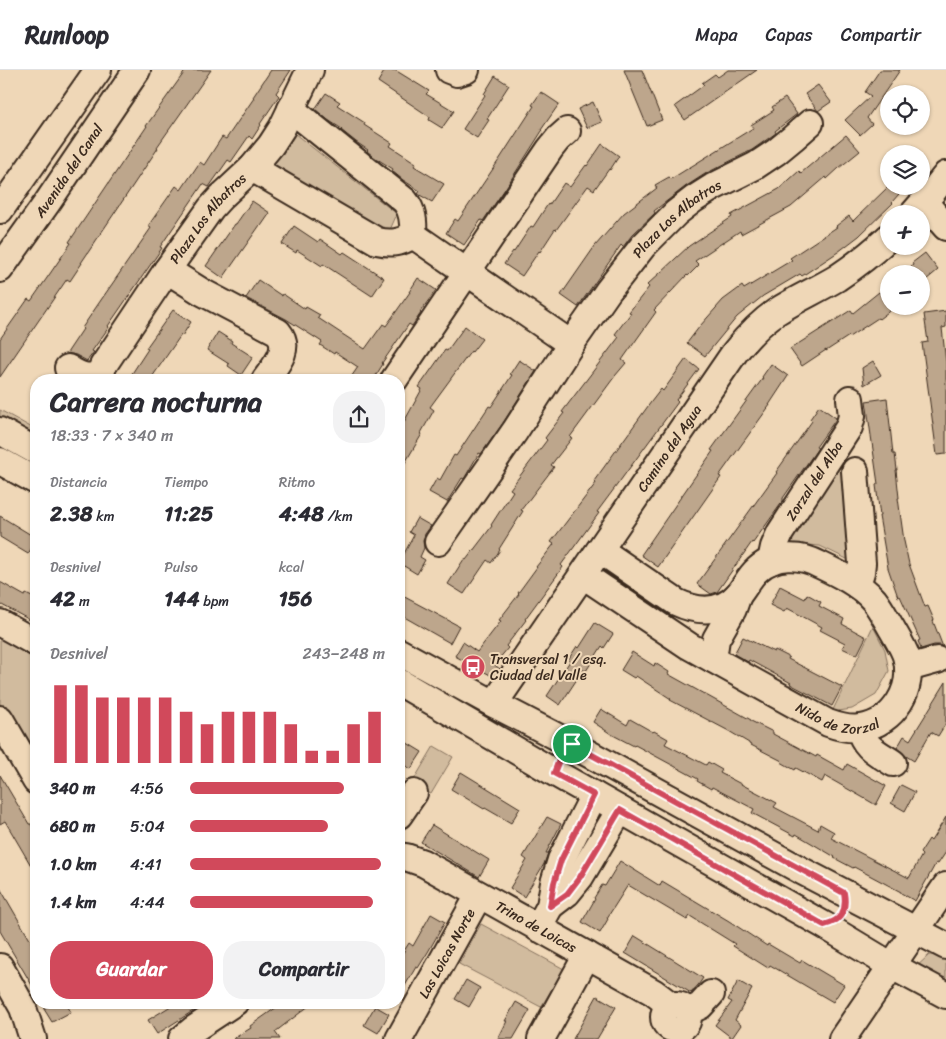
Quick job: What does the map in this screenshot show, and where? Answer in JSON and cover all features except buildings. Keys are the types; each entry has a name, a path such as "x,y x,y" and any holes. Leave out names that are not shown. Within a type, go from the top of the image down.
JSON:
{"street":[{"path":"0,210 98,70"},
{"name":"Avenida del Canal","path":"0,269 137,70"},
{"name":"Plaza Los Albatros","path":"102,374 103,366 211,208 252,168 271,145 282,128 310,70"},
{"path":"449,70 457,73 466,70"},
{"path":"291,109 405,201 411,209 414,228 413,235 571,344"},
{"name":"Plaza Los Albatros","path":"438,542 515,431 571,344 629,264 654,235 676,213 694,199 713,187 755,166 776,152 810,123"},
{"path":"398,374 550,149 567,131"},
{"name":"Plaza Los Albatros","path":"252,168 377,240 395,243 413,235"},
{"path":"921,205 946,175"},
{"path":"930,216 946,227"},
{"name":"Camino del Agua","path":"494,704 747,336 776,312 837,278 880,244"},
{"name":"Plaza Los Albatros","path":"167,270 202,292 278,332 282,336 284,342 283,352 269,374"},
{"path":"68,368 77,374"},
{"name":"Zorzal del Alba","path":"771,561 780,533 850,427 852,416 850,399"},
{"path":"0,431 30,448"},
{"path":"0,461 30,478"},
{"path":"855,471 862,563 857,585"},
{"name":"Nido de Zorzal","path":"583,575 689,646 838,727 860,728 884,719 893,711 905,691 908,668 903,650 874,600 857,585 818,563 794,557 771,561 752,575 732,601 706,610 689,608 676,602 600,550"},
{"name":"Nido de Zorzal","path":"713,659 716,639 733,609 738,595"},
{"path":"689,646 694,643 701,633 702,622 696,609"},
{"path":"0,623 30,640"},
{"path":"405,655 572,744 844,893 946,946"},
{"path":"908,668 937,660"},
{"path":"405,686 554,773 946,995"},
{"path":"0,719 30,772"},
{"path":"860,728 861,735 867,745 893,764"},
{"path":"554,773 561,755 572,744"},
{"path":"405,806 414,793"},
{"path":"544,917 561,860 594,795"},
{"path":"544,917 567,894 580,877 620,810"},
{"path":"698,854 713,842 716,824"},
{"name":"Trino de Loicas","path":"405,857 423,863 479,895 544,917 587,955 666,1001 678,1022"},
{"path":"842,1039 946,886"},
{"path":"824,925 830,924 841,916 844,909 844,893"},
{"name":"Las Loicas Norte","path":"399,1039 479,895"},
{"path":"541,1039 587,955"},
{"path":"0,967 23,1008 33,1039"},
{"path":"678,1022 700,1006 711,994"},
{"path":"182,1039 224,1009"}],"shaded area":[{"path":"290,130 397,214 389,232 376,232 267,169"},
{"path":"0,410 30,427 30,437 0,420"},
{"path":"840,456 851,561 820,546 783,543"},
{"path":"873,626 885,650 889,671 876,695 852,709 832,712"},
{"path":"0,638 30,654 30,755 0,703"},
{"path":"434,746 453,757 431,794 412,783"},
{"path":"481,924 564,969 541,1007 459,964"},
{"path":"929,955 946,956 946,984 914,969"}],"place":[{"name":"Transversal 1 / esq. Ciudad del Valle","path":"473,667"}],"route":[{"path":"572,744 844,893 844,909 841,916 830,924 824,925 620,810 574,886 567,894 550,906 551,895 561,860 594,795 554,773 561,755 572,744"}]}
